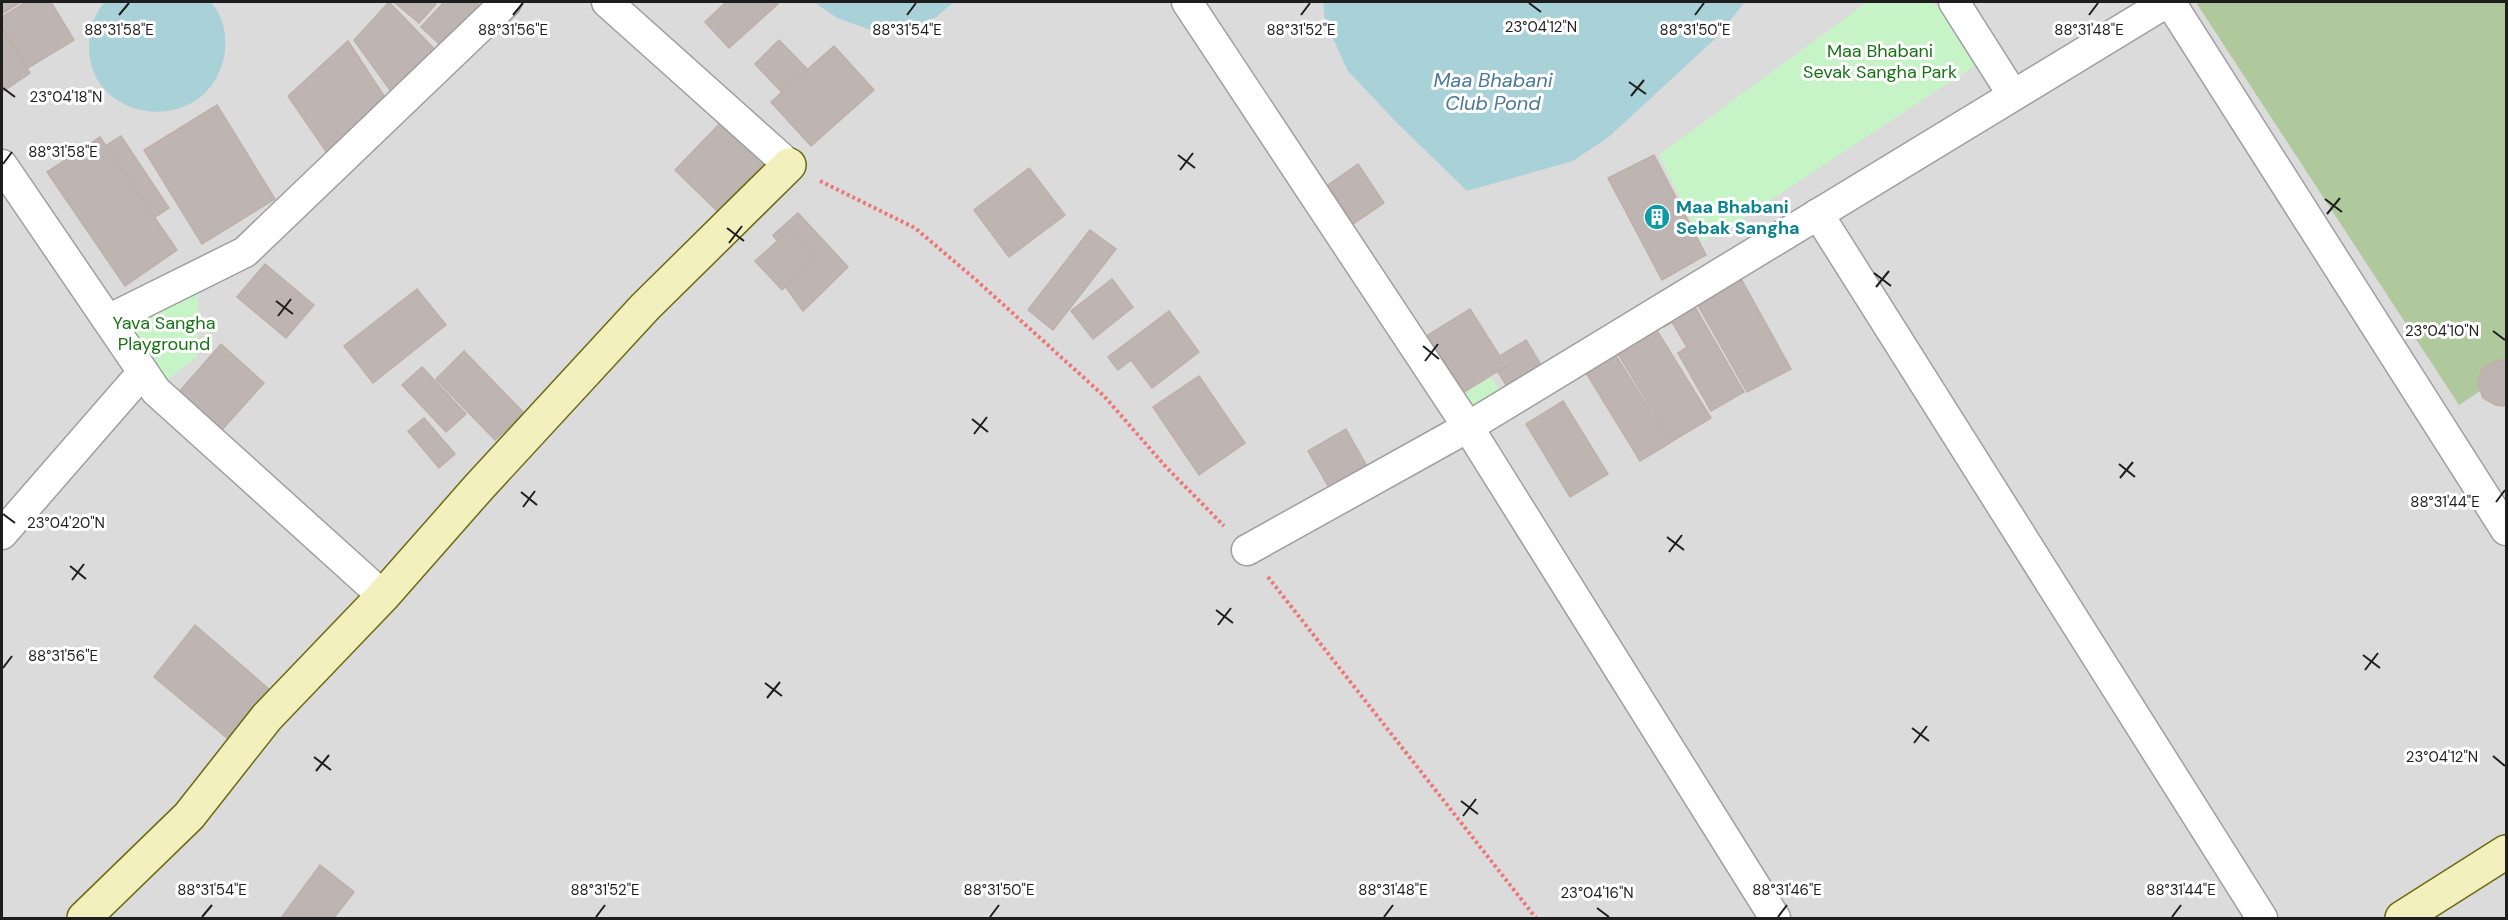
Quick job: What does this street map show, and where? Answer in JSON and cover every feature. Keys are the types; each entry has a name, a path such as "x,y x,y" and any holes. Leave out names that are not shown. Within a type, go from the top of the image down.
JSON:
{"main road":[{"path":"84,918 189,816 267,717 383,596 479,487 638,315 789,165"},
{"path":"2402,918 2506,852"}],"street":[{"path":"108,320 245,252 506,2"},
{"path":"607,2 789,165"},
{"path":"1187,2 1468,427 1775,918"},
{"path":"1954,2 2013,95"},
{"path":"1247,550 1468,427 2168,2 2506,530"},
{"path":"2,165 156,391 383,596"},
{"path":"1818,214 2262,918"},
{"path":"2,534 143,372"}],"path":[{"path":"789,165 915,228 1104,396 1166,467 1247,550 1351,686 1536,918"}],"shaded area":[{"path":"2,2 2506,2 2506,918 2,918"}],"green space":[{"name":"Maa Bhabani Sevak Sangha Park","path":"1867,2 1929,2 1957,18 1980,62 1736,223 1702,242 1659,155"},
{"path":"2200,2 2506,2 2506,374 2459,405 2197,4"},
{"name":"Yava Sangha Playground","path":"199,279 197,357 159,386 113,320"},
{"path":"1491,377 1507,402 1469,426 1453,402"}],"water":[{"path":"105,2 211,2 222,21 225,42 224,57 213,83 195,101 173,110 149,111 126,105 106,91 93,71 89,44 93,22"},
{"path":"814,2 954,2 935,18 902,29 868,29 837,18"},
{"name":"Maa Bhabani Club Pond","path":"1323,2 1745,2 1716,38 1610,136 1573,161 1467,191 1396,122 1348,71 1325,21"}],"building":[{"path":"2,2 21,2 2,14"},
{"path":"26,2 51,2 74,40 28,68 2,27 2,17"},
{"path":"389,2 442,57 398,101 354,40"},
{"path":"394,2 433,2 436,4 419,23"},
{"path":"444,2 476,2 485,10 447,51 421,27"},
{"path":"726,2 780,2 729,48 705,22"},
{"path":"2,29 30,73 2,92"},
{"path":"779,40 813,75 788,99 755,64"},
{"path":"348,41 392,108 334,163 288,96"},
{"path":"834,46 874,90 811,146 771,102"},
{"path":"217,105 275,199 202,244 144,150"},
{"path":"726,117 768,159 717,211 675,170"},
{"path":"121,136 169,208 123,238 75,165"},
{"path":"100,137 177,250 125,286 47,172"},
{"name":"Maa Bhabani Sebak Sangha","path":"1654,155 1706,255 1662,280 1608,178"},
{"path":"1358,164 1384,203 1353,224 1328,185"},
{"path":"1029,168 1065,215 1009,257 974,210"},
{"path":"798,213 848,267 803,311 770,265 785,252 773,235"},
{"path":"792,228 818,257 782,290 755,261"},
{"path":"1090,230 1116,249 1053,330 1028,310"},
{"path":"265,264 314,305 286,338 237,297"},
{"path":"1739,275 1791,369 1747,392 1695,300"},
{"path":"1112,279 1133,307 1093,339 1071,311"},
{"path":"417,289 446,325 373,383 344,346"},
{"path":"1691,300 1744,392 1711,411 1678,353 1687,347 1672,322 1664,327 1659,319"},
{"path":"1470,309 1506,366 1464,392 1428,335"},
{"path":"1169,311 1199,352 1152,388 1131,360 1118,370 1108,357"},
{"path":"1656,329 1711,418 1671,442 1617,352"},
{"path":"1526,340 1541,365 1506,385 1498,372 1508,365 1501,355"},
{"path":"221,344 264,383 221,431 178,393"},
{"path":"464,351 524,413 495,440 436,379"},
{"path":"1615,354 1670,443 1640,461 1585,371"},
{"path":"2495,361 2506,361 2506,405 2503,406 2483,398 2478,384 2482,369"},
{"path":"422,367 466,414 446,432 402,385"},
{"path":"1199,376 1245,443 1199,475 1153,407"},
{"path":"1563,401 1608,474 1570,497 1526,424"},
{"path":"424,418 455,454 439,468 408,431"},
{"path":"1346,429 1373,477 1335,498 1308,451"},
{"path":"195,625 270,690 227,738 154,677"},
{"path":"320,865 354,892 334,918 281,918"}],"place":[{"name":"Maa Bhabani Sebak Sangha","path":"1657,217"}]}
